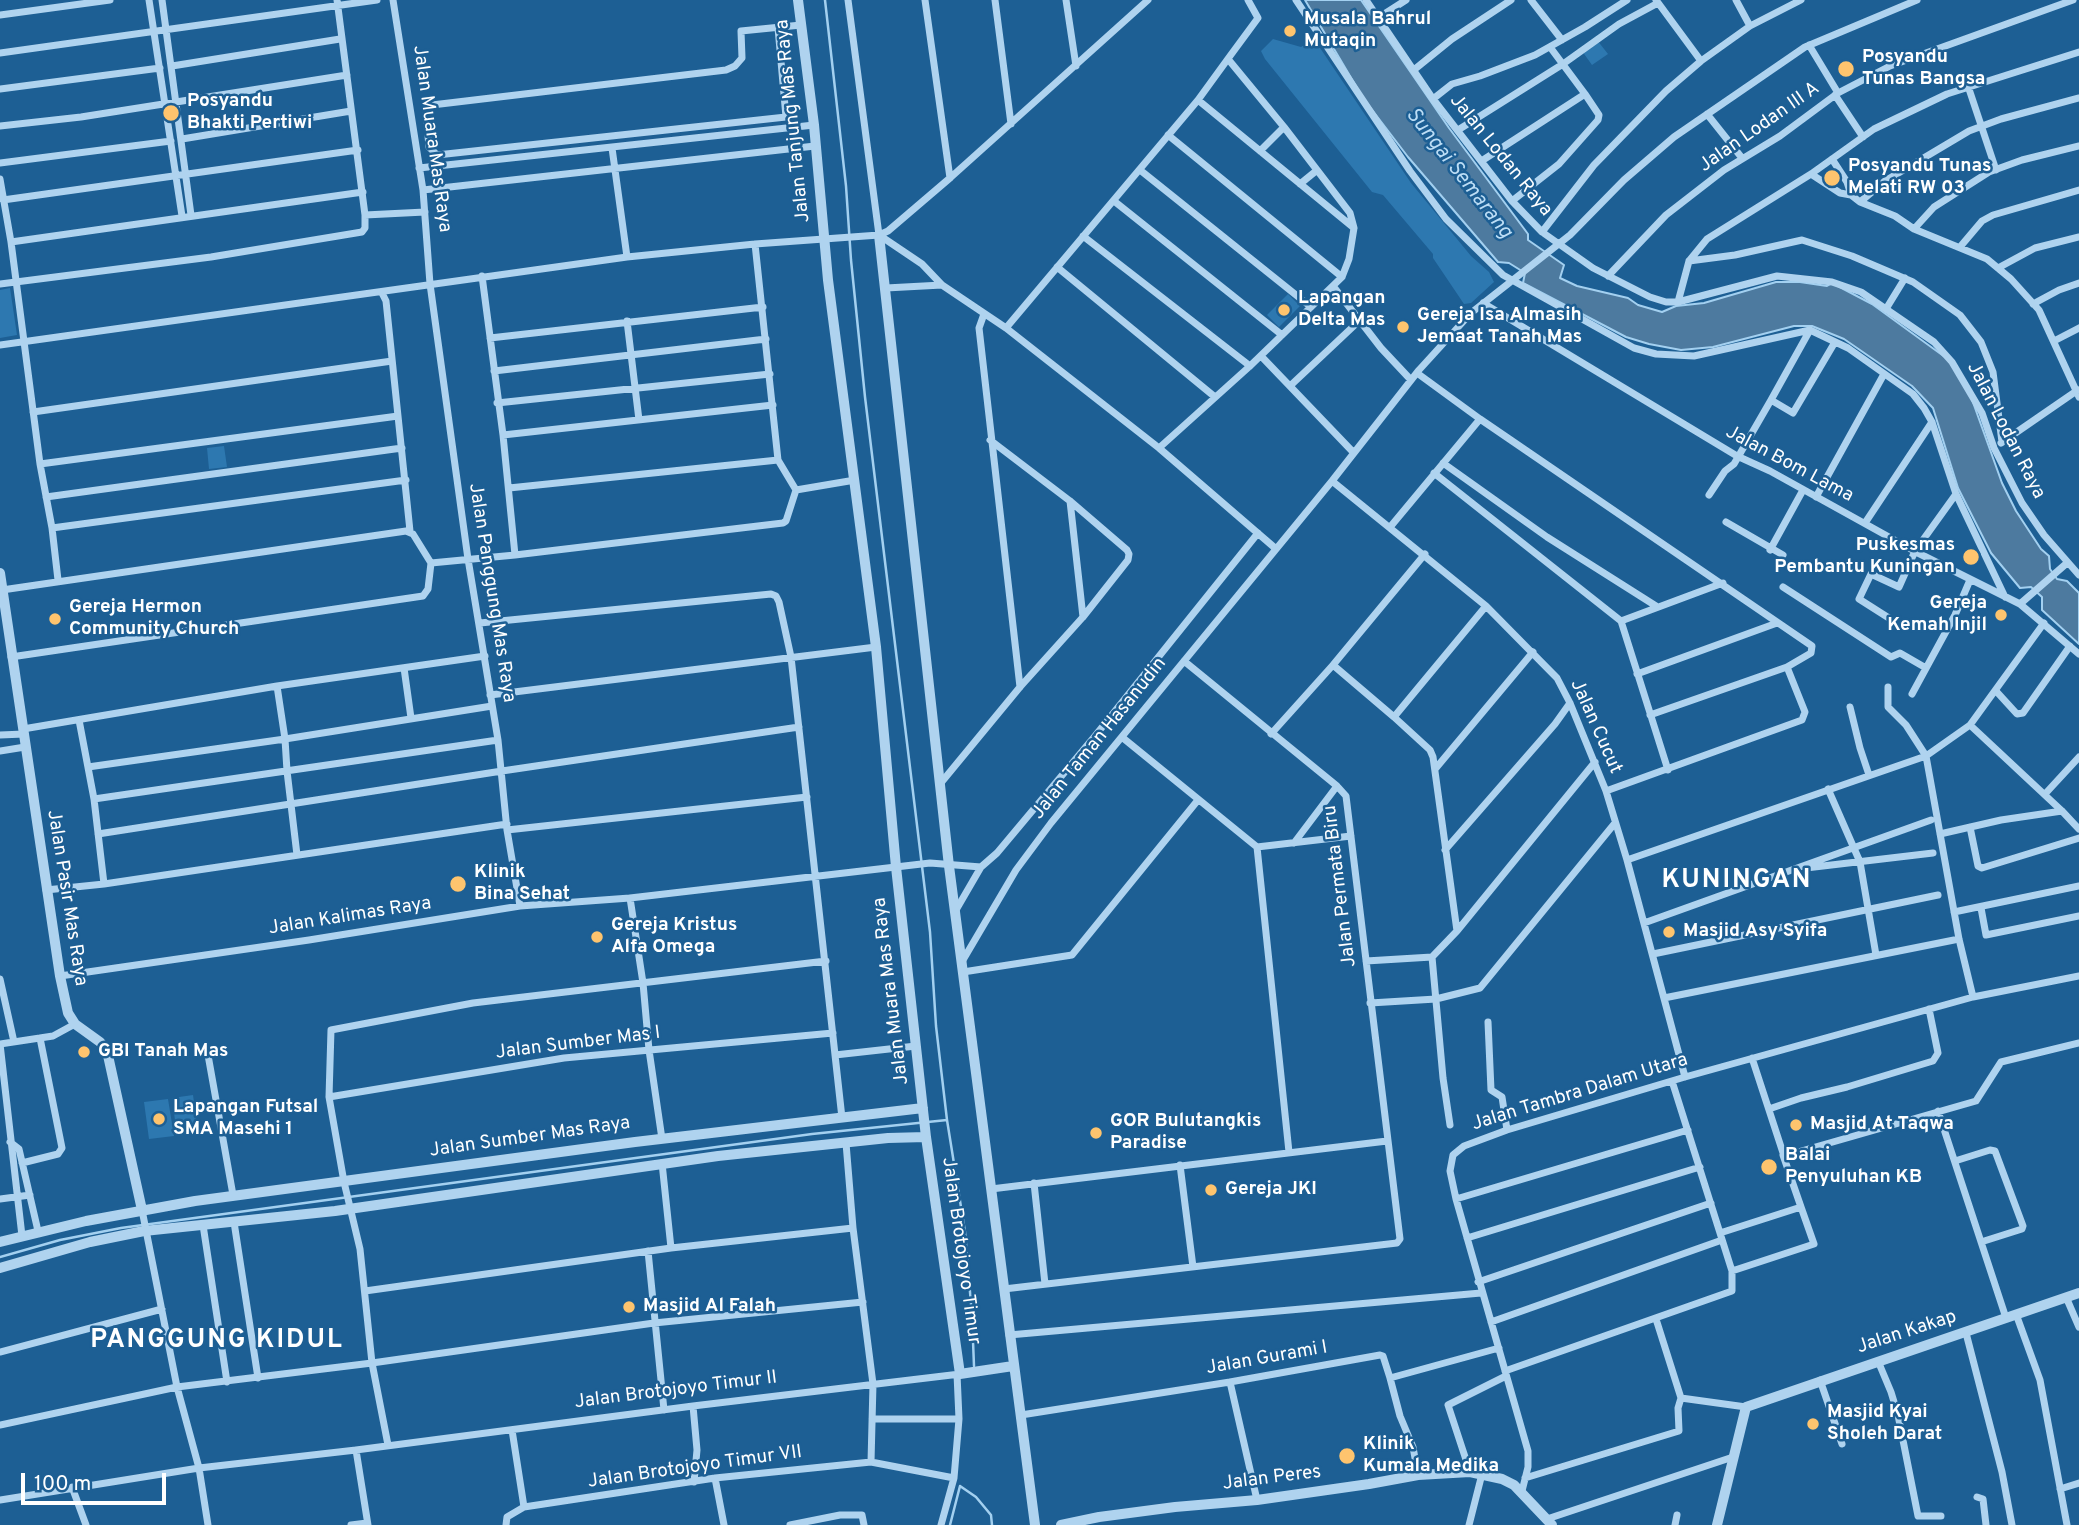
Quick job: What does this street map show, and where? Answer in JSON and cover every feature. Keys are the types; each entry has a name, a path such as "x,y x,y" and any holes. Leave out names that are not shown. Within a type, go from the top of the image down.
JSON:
{"street":[{"path":"0,15 110,0"},
{"path":"149,0 181,216"},
{"path":"162,0 183,139 191,215"},
{"path":"0,52 337,3 377,0"},
{"name":"Jalan Muara Mas Raya","path":"393,0 423,190 430,284"},
{"name":"Jalan Tanjung Mas Raya","path":"798,0 828,238 828,280 855,480"},
{"path":"848,0 881,234 949,866 1035,1525"},
{"path":"925,0 950,178"},
{"path":"995,0 1011,124"},
{"path":"1066,0 1076,66"},
{"path":"0,345 23,344 627,257 881,234 950,178 1148,0"},
{"path":"1006,328 1198,100 1258,18 1248,0"},
{"path":"1296,0 1394,148 1438,209 1503,275 1634,348 1656,354 1693,356 1810,330 1848,348 1913,394 1932,422 1956,494 2005,597"},
{"name":"Jalan Lodan Raya","path":"1366,0 1433,99 1483,160 1512,201 1555,247 1650,297 1666,302 1678,302 1761,278 1785,276 1832,282 1861,292 1934,342 1952,362 1982,413 1994,448 2022,503 2043,535 2079,575"},
{"path":"1378,18 1406,0"},
{"path":"1415,69 1452,39 1511,0"},
{"path":"1531,0 1562,40"},
{"path":"1433,99 1452,84 1480,76 1550,47 1626,0"},
{"path":"1736,0 1750,26"},
{"name":"Jalan Taman Hasanudin","path":"963,960 1030,851 1051,823 1332,481 1411,380 1483,303 1555,247 1674,136 1809,45 1917,0"},
{"name":"Jalan Lodan III A","path":"1608,276 1666,215 1742,158 1780,136 1836,94 1890,66 2073,0"},
{"path":"1542,232 1594,165 1619,138 1701,61 1750,26 1797,1"},
{"path":"1458,130 1657,2 1701,61"},
{"path":"0,284 238,253 356,234 365,228 358,150 337,3"},
{"path":"778,28 787,114 783,118 437,155 430,151 426,114 432,105 726,71 742,58 741,31 801,25"},
{"path":"173,66 340,38"},
{"path":"1809,45 1863,136"},
{"path":"1512,201 1559,164 1598,120 1599,115 1550,47"},
{"path":"1678,302 1689,261 1697,248 1718,230 1811,174 1863,136 1968,86 2079,52"},
{"path":"1159,447 1334,286 1342,277 1349,259 1354,229 1350,213 1228,59"},
{"path":"0,89 160,68"},
{"path":"0,126 81,117 347,75"},
{"path":"1968,86 1996,170"},
{"path":"1483,160 1585,94"},
{"path":"1860,202 1885,181 1969,131 2079,98"},
{"path":"1198,100 1354,229"},
{"path":"183,139 351,111"},
{"path":"1707,114 1742,158"},
{"path":"419,168 814,125"},
{"path":"1260,151 1284,127"},
{"path":"1168,135 1342,277"},
{"path":"0,163 171,141"},
{"path":"423,190 815,146"},
{"path":"1914,229 1934,207 1961,188 1996,170 2022,160 2079,146"},
{"path":"612,148 627,257"},
{"path":"3,200 358,150"},
{"path":"1832,159 1847,182 1851,195"},
{"path":"1140,170 1311,307"},
{"path":"1300,184 1316,171"},
{"path":"1811,174 1840,193 1851,195 1860,202 1895,216 1914,229 1987,259 2011,279 2039,310 2078,393 1994,448"},
{"path":"0,179 58,580"},
{"path":"1960,247 1982,221 1993,215 2079,190"},
{"path":"11,242 363,192"},
{"path":"1114,201 1282,335"},
{"path":"365,215 425,212"},
{"path":"881,234 922,264 942,285 1006,328 1159,447 1275,548"},
{"path":"1083,236 1250,366"},
{"path":"1998,268 2035,248 2079,237"},
{"path":"1689,261 1728,257 1802,240 1852,256 1905,278 1960,315 1981,342 1993,372 2003,442"},
{"path":"431,563 780,524 786,521 796,490 778,460 755,244"},
{"path":"1057,267 1215,397"},
{"path":"482,276 503,435 515,555"},
{"path":"1886,309 1905,278"},
{"path":"2033,304 2079,283"},
{"name":"Jalan Panggung Mas Raya","path":"430,284 520,906"},
{"path":"886,288 942,285"},
{"path":"1334,286 1359,321 1411,380"},
{"path":"11,657 423,596 428,589 431,563 410,531 386,301 382,293"},
{"name":"Jalan Bom Lama","path":"1483,303 1737,456 2020,604 2079,654"},
{"path":"490,338 763,307"},
{"path":"984,314 979,328 1020,687"},
{"path":"627,321 639,420"},
{"path":"1290,386 1359,321"},
{"path":"2054,341 2079,328"},
{"path":"1709,495 1725,471 1734,464 1810,330"},
{"path":"495,371 766,339"},
{"path":"1771,400 1793,412 1835,342"},
{"path":"1261,356 1353,452"},
{"path":"33,412 392,361"},
{"path":"1417,373 1812,646 1811,653 1787,667 1650,715"},
{"path":"497,402 770,374"},
{"path":"1816,497 1885,374"},
{"path":"503,435 773,405"},
{"path":"40,464 398,416"},
{"path":"1391,526 1480,419"},
{"path":"1865,523 1932,422"},
{"path":"940,784 1020,687 1083,617 1128,560 1129,554 1070,501 990,440"},
{"path":"46,497 401,448"},
{"path":"509,488 778,460"},
{"path":"1443,463 1547,537 1656,606"},
{"path":"1434,473 1621,621 1668,770"},
{"path":"52,528 406,480"},
{"path":"796,490 855,480"},
{"name":"Jalan Muara Mas Raya","path":"855,480 876,647 925,1135"},
{"name":"Jalan Cucut","path":"1332,481 1391,526 1486,606 1557,678 1606,791 1685,1077"},
{"path":"1771,549 1803,490"},
{"path":"1892,620 1859,597 1872,573 1899,587 1915,551 1956,494"},
{"path":"1070,501 1083,617"},
{"path":"1726,522 1783,555"},
{"path":"2,590 410,531"},
{"name":"Jalan Taman Hasanudin","path":"956,910 981,867 1096,736 1258,533"},
{"path":"1271,734 1424,554"},
{"path":"2020,604 2067,563"},
{"name":"Jalan Pasir Mas Raya","path":"0,573 60,976 68,1013 75,1024"},
{"path":"1912,694 1955,615 1970,580"},
{"path":"1621,621 1723,583"},
{"path":"1783,587 1891,657 1900,653 1926,668"},
{"path":"480,624 771,594 779,602 791,657 842,1118"},
{"path":"1394,717 1486,606"},
{"path":"1637,674 1777,623"},
{"path":"1627,860 1926,756 1970,725 2044,623"},
{"path":"1996,691 2017,714 2023,713 2070,646"},
{"path":"491,695 876,647"},
{"path":"1436,768 1533,652"},
{"path":"0,735 277,686 485,656"},
{"name":"Jalan Permata Biru","path":"1184,661 1346,796 1399,1239 1397,1242 1193,1267"},
{"path":"1332,665 1430,750 1436,768 1457,931"},
{"path":"1606,791 1802,720 1805,712 1787,667"},
{"path":"404,668 411,718"},
{"path":"277,686 297,855"},
{"path":"1888,687 1888,707 1906,725 1926,756 1954,912 1973,997"},
{"path":"1446,850 1570,703"},
{"path":"88,767 492,706"},
{"path":"1850,707 1869,775"},
{"path":"79,720 104,884"},
{"path":"1970,725 2045,794 2079,830"},
{"path":"98,834 799,727"},
{"path":"1123,738 1257,847 1351,836"},
{"path":"93,799 498,740"},
{"path":"0,751 25,747"},
{"path":"2045,794 2079,757"},
{"path":"1366,961 1432,957 1457,931 1595,762"},
{"path":"1294,843 1337,786"},
{"path":"1828,789 1860,862 1876,955"},
{"path":"46,890 507,827 807,797"},
{"path":"963,972 1072,955 1198,800"},
{"path":"1940,834 2062,811"},
{"path":"1644,923 1931,820"},
{"path":"1370,1003 1436,999 1480,988 1615,823"},
{"path":"1970,827 1978,866 1982,868 2079,838"},
{"path":"1257,847 1289,1152"},
{"path":"1795,869 1933,853"},
{"name":"Jalan Kalimas Raya","path":"60,976 520,906 630,898 930,863 981,867"},
{"path":"1954,912 2079,887"},
{"path":"1653,954 1938,895"},
{"path":"630,898 662,1139"},
{"path":"1981,908 1986,935 2079,916"},
{"path":"1664,998 1954,940"},
{"path":"1432,957 1450,1125"},
{"path":"388,1445 372,1363 360,1249 329,1097 331,1030 472,1003 826,961"},
{"name":"Jalan Tambra Dalam Utara","path":"1522,1491 1528,1451 1456,1199 1450,1171 1452,1155 1464,1146 1507,1130 1685,1077 1973,997 2079,976"},
{"path":"0,979 14,1042"},
{"path":"1769,1110 1801,1098 1933,1061 1938,1054 1929,1009"},
{"path":"1488,1021 1491,1090 1502,1097 1507,1130"},
{"path":"22,1236 12,1153 3,1110 0,1044 63,1032 75,1024 100,1042 107,1051 177,1387 199,1468 208,1525"},
{"name":"Jalan Sumber Mas I","path":"329,1097 564,1058 833,1034"},
{"path":"22,1163 58,1154 62,1148 40,1038"},
{"path":"1783,1155 1977,1100 2001,1062 2079,1043"},
{"path":"835,1055 916,1046"},
{"path":"208,1055 233,1195"},
{"path":"1732,1271 1814,1244 1752,1058"},
{"path":"1470,1472 1448,1405 1506,1373 1732,1291 1732,1271 1672,1081"},
{"name":"Jalan Sumber Mas Raya","path":"0,1242 38,1231 233,1195 345,1183 662,1139 924,1110"},
{"path":"1938,1111 2006,1318"},
{"path":"1456,1199 1688,1130"},
{"path":"0,1268 90,1242 144,1230 350,1207 662,1163 925,1135"},
{"name":"Jalan Brotojoyo Timur","path":"925,1135 962,1374"},
{"path":"991,1189 1387,1141"},
{"path":"10,1142 19,1149 38,1231"},
{"path":"846,1143 853,1228 873,1384 871,1462"},
{"path":"1955,1161 1990,1150 1995,1151 2023,1226 2022,1229 1980,1242"},
{"path":"0,1154 12,1153"},
{"path":"662,1163 671,1248"},
{"path":"1004,1289 1193,1267 1180,1165"},
{"path":"1467,1238 1700,1167"},
{"path":"1034,1184 1045,1284"},
{"path":"0,1199 30,1195"},
{"path":"1478,1282 1711,1203"},
{"path":"1491,1322 1801,1206"},
{"path":"234,1222 258,1378"},
{"path":"203,1225 227,1381"},
{"path":"365,1291 671,1248 853,1228"},
{"path":"648,1251 664,1410"},
{"path":"1009,1335 1481,1293"},
{"name":"Jalan Kakap","path":"1746,1406 2079,1293"},
{"path":"2066,1297 2079,1327"},
{"path":"0,1425 177,1387 372,1363 654,1323 863,1302"},
{"path":"0,1352 162,1309"},
{"path":"2017,1314 2040,1380 2067,1525"},
{"path":"1525,1478 1679,1431 1678,1408 1681,1398 1656,1319"},
{"path":"1966,1333 2002,1472 2012,1525"},
{"path":"1418,1475 1413,1447 1399,1416 1390,1378 1499,1348"},
{"name":"Jalan Gurami I","path":"1021,1415 1380,1355 1383,1356 1390,1378"},
{"path":"1878,1361 1898,1415 1918,1516 1941,1516"},
{"path":"941,1525 954,1478 962,1374 1013,1366"},
{"name":"Jalan Brotojoyo Timur II","path":"0,1500 199,1468 962,1374"},
{"path":"1820,1380 1842,1444"},
{"path":"1230,1382 1257,1500"},
{"path":"1681,1398 1746,1406 1717,1525"},
{"path":"693,1406 697,1450 694,1482"},
{"path":"872,1419 959,1419"},
{"path":"506,1525 507,1517 524,1507 512,1430"},
{"path":"351,1525 368,1524 356,1450"},
{"path":"1549,1522 1733,1457"},
{"name":"Jalan Brotojoyo Timur VII","path":"524,1507 715,1478 871,1462 954,1478"},
{"name":"Jalan Peres","path":"1061,1525 1175,1507 1257,1500 1418,1475 1470,1472 1502,1479 1522,1491 1549,1522"},
{"path":"1469,1525 1482,1474"},
{"path":"715,1478 724,1525"},
{"path":"2060,1489 2079,1483"},
{"path":"72,1487 86,1525"},
{"path":"1977,1497 1983,1499 1986,1525"},
{"path":"790,1525 840,1515 862,1515 864,1525"},
{"path":"1675,1525 1677,1515"}],"shaded area":[{"path":"1273,39 1301,47 1314,39 1411,183 1471,256 1489,272 1494,282 1471,303 1464,304 1433,258 1433,254 1383,195 1372,192 1265,59 1261,51"},
{"path":"1597,40 1608,54 1592,65 1582,51"},
{"path":"10,288 17,335 0,338 0,290"},
{"name":"Lapangan Delta Mas","path":"1288,294 1300,306 1279,327 1267,315"},
{"path":"224,446 227,467 209,469 207,448"},
{"name":"Lapangan Futsal SMA Masehi 1","path":"193,1095 198,1132 177,1135 172,1098"},
{"name":"Lapangan Futsal SMA Masehi 1","path":"168,1099 174,1136 149,1139 144,1102"}],"water":[{"name":"Sungai Semarang","path":"1305,0 1361,0 1449,128 1528,234 1528,240 1564,265 1560,278 1577,286 1628,298 1638,305 1662,312 1676,306 1704,303 1776,282 1827,286 1832,283 1872,304 1949,360 1970,394 2002,483 2016,511 2041,549 2049,556 2050,569 2057,579 2067,581 2079,593 2079,644 2042,610 2042,597 2031,587 2020,588 1991,553 1958,488 1933,408 1912,386 1844,339 1812,326 1794,326 1713,347 1681,350 1626,337 1523,283 1525,273 1509,263 1498,262 1408,157 1363,98"}],"waterway":[{"path":"825,0 846,186 865,397 930,932 936,1026 947,1120 965,1232 974,1366"},
{"path":"0,1257 60,1240 121,1228 812,1134 947,1120"},
{"path":"950,1525 960,1486 976,1497 991,1515 992,1525"}],"place":[{"name":"Musala Bahrul Mutaqin","path":"1290,31"},
{"name":"Posyandu Tunas Bangsa","path":"1846,69"},
{"name":"Posyandu Bhakti Pertiwi","path":"171,113"},
{"name":"Posyandu Tunas Melati RW 03","path":"1832,178"},
{"name":"Lapangan Delta Mas","path":"1284,310"},
{"name":"Gereja Isa Almasih Jemaat Tanah Mas","path":"1403,327"},
{"name":"Puskesmas Pembantu Kuningan","path":"1971,557"},
{"name":"Gereja Kemah Injil","path":"2001,615"},
{"name":"Gereja Hermon Community Church","path":"55,619"},
{"name":"Klinik Bina Sehat","path":"458,884"},
{"name":"Masjid Asy Syifa","path":"1669,932"},
{"name":"Gereja Kristus Alfa Omega","path":"597,937"},
{"name":"GBI Tanah Mas","path":"84,1052"},
{"name":"Lapangan Futsal SMA Masehi 1","path":"159,1119"},
{"name":"Masjid At Taqwa","path":"1796,1125"},
{"name":"GOR Bulutangkis Paradise","path":"1096,1133"},
{"name":"Balai Penyuluhan KB","path":"1769,1167"},
{"name":"Gereja JKI","path":"1211,1190"},
{"name":"Masjid Al Falah","path":"629,1307"},
{"name":"Masjid Kyai Sholeh Darat","path":"1813,1424"},
{"name":"Klinik Kumala Medika","path":"1347,1456"}],"district":[{"name":"KUNINGAN","path":"1737,882"},
{"name":"PANGGUNG KIDUL","path":"217,1342"}]}
